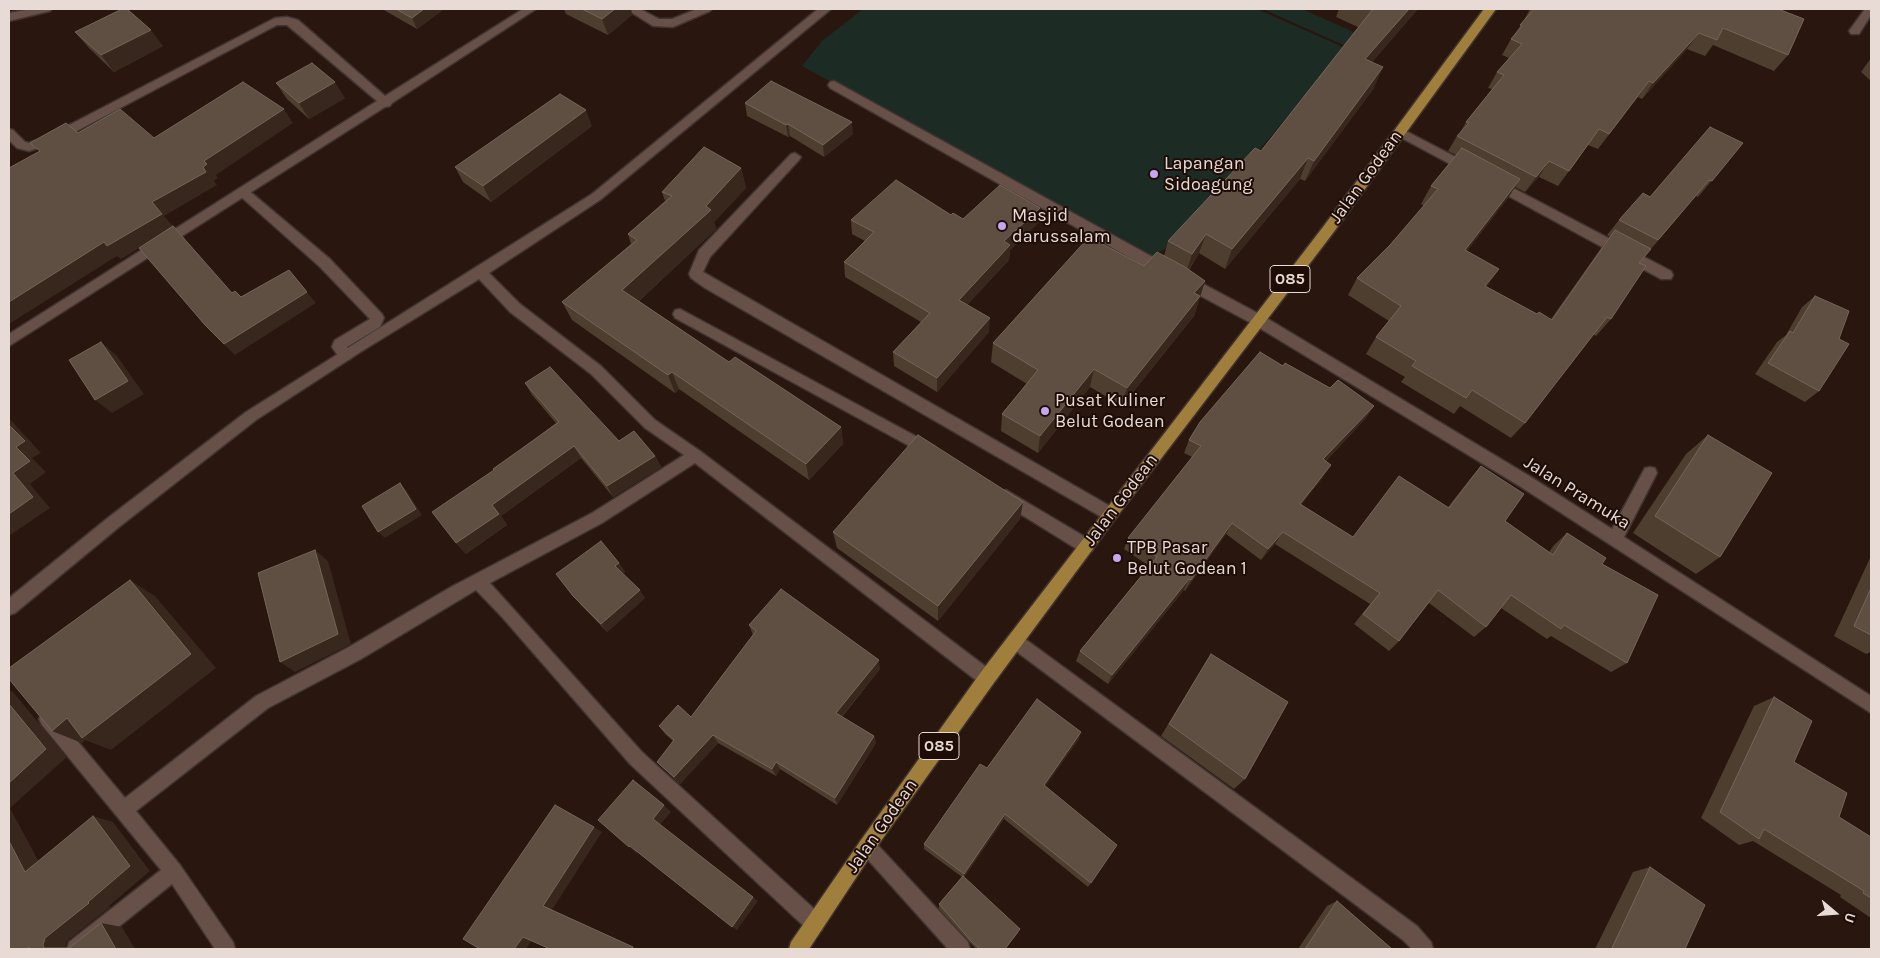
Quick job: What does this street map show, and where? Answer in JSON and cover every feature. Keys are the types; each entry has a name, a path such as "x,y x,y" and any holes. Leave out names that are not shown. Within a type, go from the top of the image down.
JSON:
{"main road":[{"name":"Jalan Godean","path":"798,949 867,846 987,678 1400,132 1490,9"}],"street":[{"path":"9,17 46,9"},
{"path":"9,341 530,9"},
{"path":"632,9 657,23 673,23 706,9"},
{"path":"9,608 114,522 251,416 596,197 825,9"},
{"path":"1855,31 1870,9"},
{"path":"9,133 20,145 29,147 52,139 275,22 287,21 294,23 386,102"},
{"name":"Jalan Pramuka","path":"834,85 1144,260 1258,320 1518,477 1871,705"},
{"path":"1400,132 1666,275"},
{"path":"795,157 704,254 696,274 710,284 1110,514"},
{"path":"243,192 326,263 378,318 375,323 340,344 339,347 345,355"},
{"path":"480,272 515,308 596,370 650,424 695,455 987,678"},
{"path":"680,314 942,459"},
{"path":"123,810 262,702 355,653 456,592 597,518 675,470 695,455"},
{"path":"1615,540 1650,473"},
{"path":"993,490 1086,546"},
{"path":"478,582 514,619 636,758 815,923"},
{"path":"1015,641 1410,933 1424,949"},
{"path":"34,702 174,871 226,949"},
{"path":"867,846 961,949"},
{"path":"76,949 174,871"}],"green space":[{"name":"Lapangan Sidoagung","path":"863,9 1257,9 1345,48 1187,236 1149,258 802,66 822,41"},
{"path":"1263,9 1302,9 1358,34 1350,48"}],"building":[{"path":"122,9 127,9 151,30 101,55 75,32"},
{"path":"396,9 424,9 412,18"},
{"path":"582,9 615,9 602,19"},
{"path":"1373,9 1409,9 1365,59 1383,67 1314,161 1308,158 1232,249 1206,234 1192,254 1168,241 1255,148 1261,151"},
{"path":"1530,9 1778,9 1804,19 1788,55 1723,28 1717,40 1699,33 1653,83 1649,81 1609,134 1599,129 1569,171 1549,161 1536,177 1457,136 1469,123 1466,122 1504,75 1497,72 1522,44 1511,39 1533,10"},
{"path":"312,63 335,82 299,103 276,83"},
{"path":"771,81 852,122 823,145 788,124 786,125 745,103"},
{"path":"243,82 284,109 204,161 207,164 203,167 206,172 152,202 162,214 107,246 104,242 9,302 9,168 40,151 30,143 66,123 78,133 120,109 154,138"},
{"path":"560,94 586,110 483,186 455,167"},
{"path":"1710,127 1743,143 1712,181 1709,180 1658,240 1619,220 1643,193 1650,197"},
{"path":"704,147 741,168 706,206 711,210 622,290 729,362 735,357 841,427 806,464 672,372 668,375 562,302 637,240 628,234 672,196 662,192"},
{"path":"1462,148 1520,179 1465,250 1499,269 1485,286 1537,314 1539,312 1552,320 1615,230 1651,249 1639,263 1646,266 1611,319 1607,317 1525,423 1472,390 1466,398 1412,366 1416,361 1376,337 1401,306 1357,278 1390,245 1438,189 1431,186"},
{"path":"896,180 951,215 953,213 963,219 1000,185 1040,208 1004,241 1010,245 959,300 990,318 937,378 893,352 930,313 844,262 874,232 851,220"},
{"path":"173,226 232,293 235,291 241,297 289,270 307,292 224,344 205,325 139,248"},
{"path":"1089,237 1144,266 1157,252 1185,267 1205,281 1194,293 1200,296 1127,388 1094,369 1040,436 1002,414 1038,370 993,343"},
{"path":"1815,296 1849,311 1839,339 1849,344 1819,391 1768,363 1790,331 1793,333"},
{"path":"101,342 128,381 95,400 69,360"},
{"path":"1260,352 1283,366 1285,363 1330,388 1338,380 1374,406 1323,459 1331,465 1300,504 1353,537 1399,476 1449,508 1481,466 1524,494 1505,521 1553,555 1567,533 1606,558 1602,564 1658,595 1627,663 1564,625 1561,629 1511,595 1486,627 1438,590 1399,641 1363,614 1380,593 1283,532 1268,549 1232,523 1191,580 1189,579 1112,675 1080,651 1157,557 1128,538 1201,446 1189,440 1200,422"},
{"path":"550,367 619,441 634,431 655,456 607,486 574,446 492,505 499,514 456,543 432,512 494,470 559,422 525,383"},
{"path":"9,425 25,441 16,447 30,461 13,473 33,497 9,514"},
{"path":"918,435 1023,502 938,606 833,532"},
{"path":"1708,435 1772,473 1720,557 1655,516"},
{"path":"400,483 416,509 378,532 362,506"},
{"path":"601,541 619,563 615,566 640,590 601,624 573,596 556,574"},
{"path":"315,550 338,634 280,662 258,573"},
{"path":"130,580 191,654 82,738 67,718 52,731 9,679 9,668"},
{"path":"1871,588 1871,635 1854,626"},
{"path":"781,589 879,660 836,713 874,736 835,798 776,762 772,769 713,735 674,777 657,762 674,740 659,726 678,705 691,717 756,631 749,625"},
{"path":"1211,654 1288,702 1245,779 1169,724"},
{"path":"1774,697 1812,721 1794,762 1847,793 1839,817 1871,837 1871,898 1863,893 1864,891 1764,829 1759,839 1720,812"},
{"path":"1037,699 1081,732 1044,785 1117,845 1091,883 1005,814 964,874 924,844 980,764 987,768"},
{"path":"9,704 46,749 9,783"},
{"path":"633,780 664,805 653,819 753,897 732,927 629,847 598,820"},
{"path":"555,805 594,827 543,906 633,947 632,949 550,949 523,937 514,949 480,949 463,939"},
{"path":"93,816 130,866 89,903 45,938 43,945 44,948 69,948 101,923 116,949 30,949 29,947 26,949 9,949 9,841 25,872"},
{"path":"1650,867 1705,905 1685,949 1614,949 1612,948"},
{"path":"963,876 1020,929 1005,949 980,949 939,904"},
{"path":"1337,901 1392,949 1305,949"}],"place":[{"name":"Lapangan Sidoagung","path":"1154,174"},
{"name":"Masjid darussalam","path":"1002,226"},
{"name":"Pusat Kuliner Belut Godean","path":"1045,411"},
{"name":"TPB Pasar Belut Godean 1","path":"1117,558"}]}
